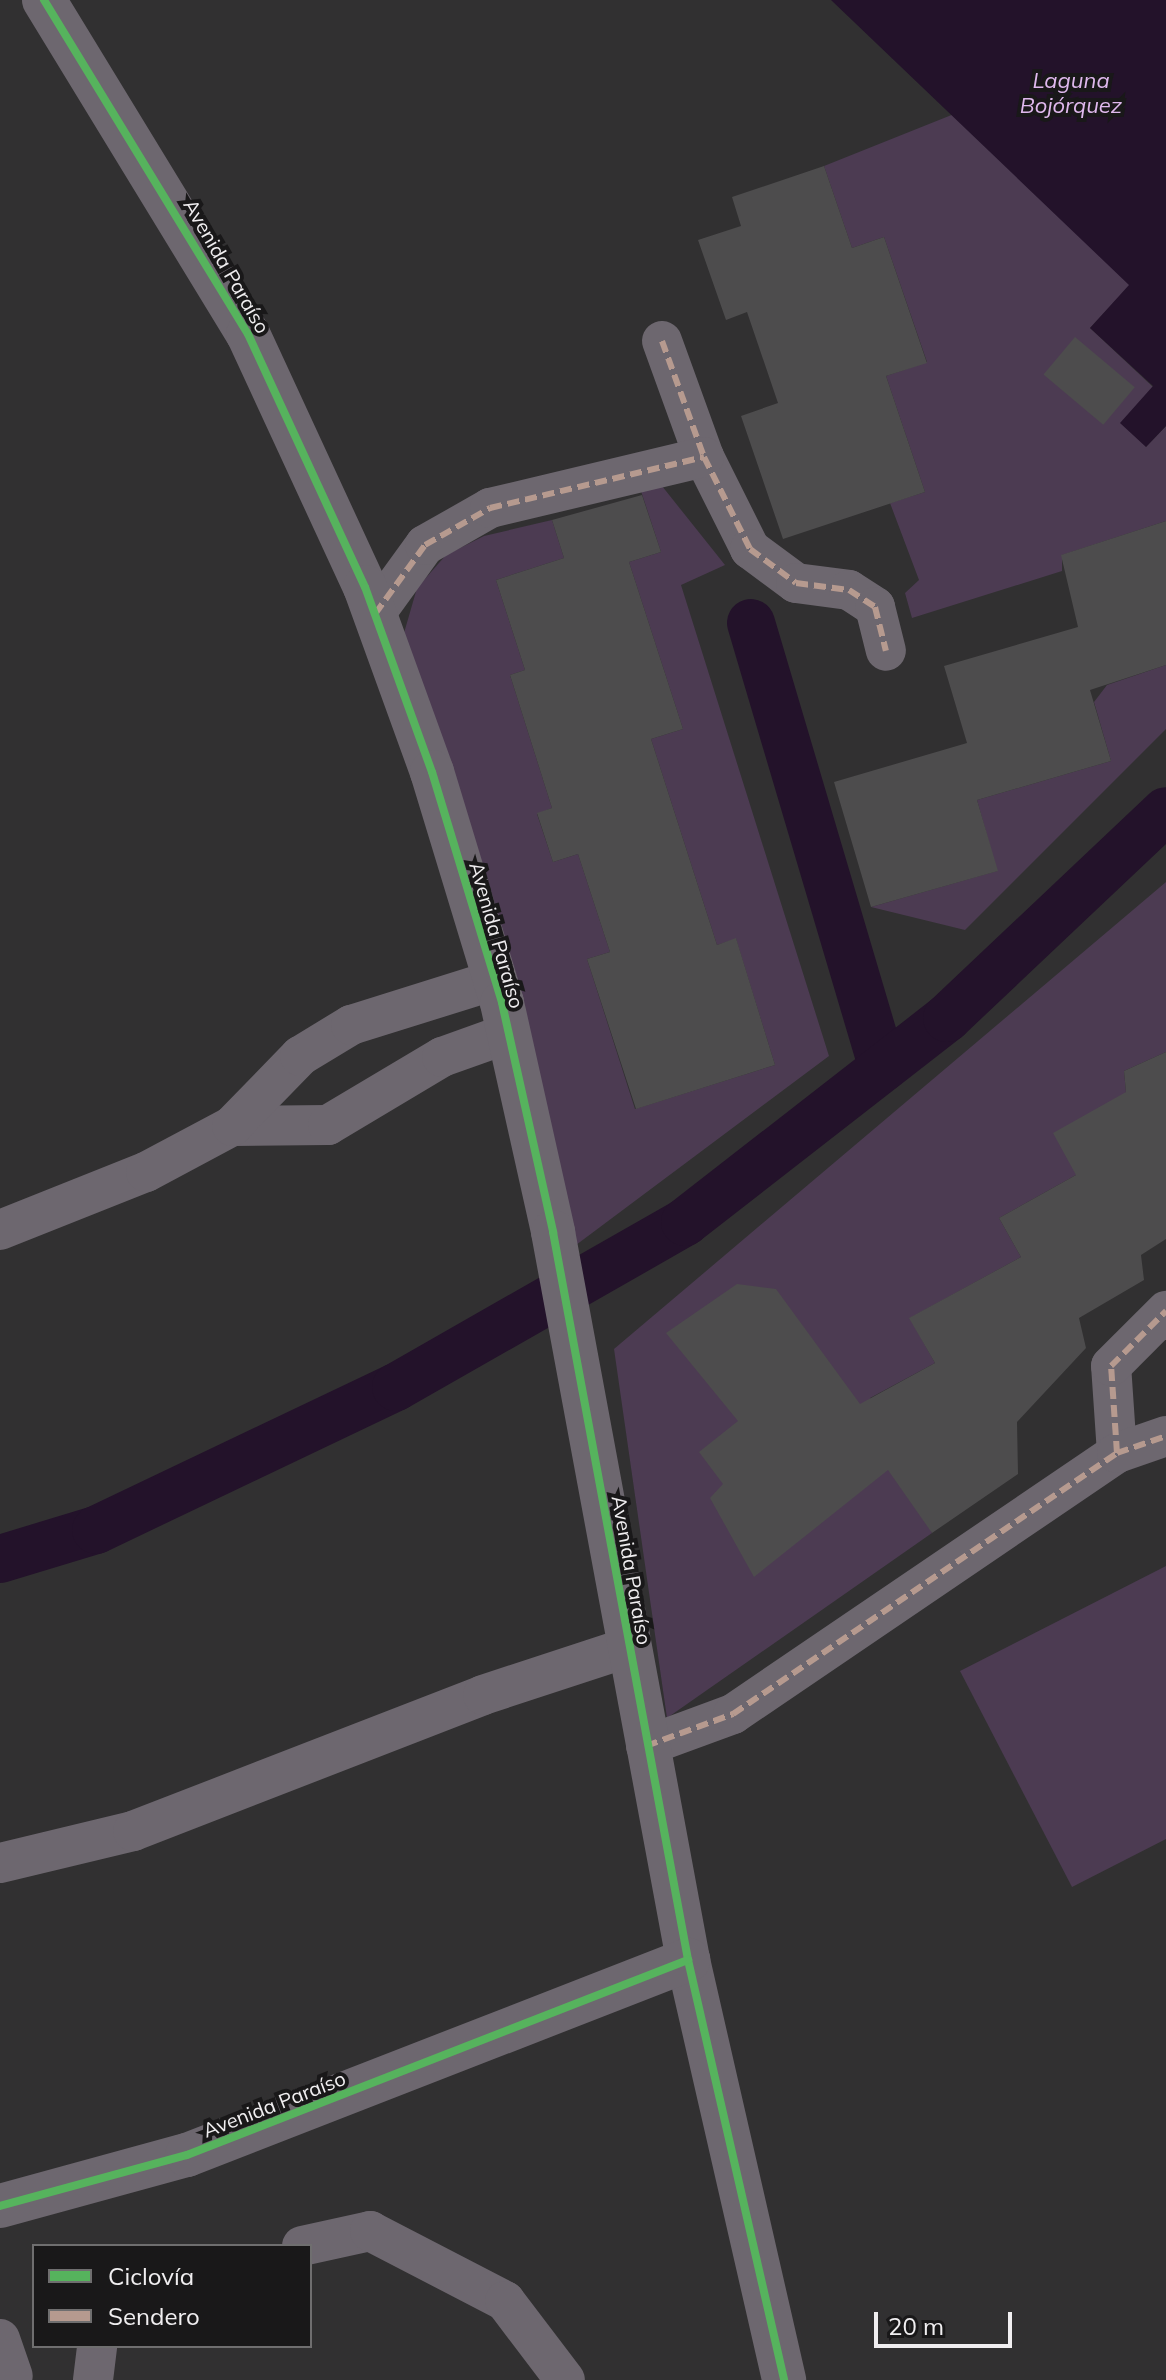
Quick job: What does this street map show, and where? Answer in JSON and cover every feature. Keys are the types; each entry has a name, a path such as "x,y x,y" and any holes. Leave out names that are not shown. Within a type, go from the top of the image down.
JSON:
{"street":[{"name":"Avenida Paraíso","path":"44,0 248,334 375,614 495,980 578,1354 646,1746 688,1960 784,2380"},
{"path":"662,341 704,457 750,549 796,583 849,590 875,607 886,651"},
{"path":"375,614 425,545 490,508 704,457"},
{"path":"0,1230 146,1172 232,1126 300,1056 351,1025 495,980"},
{"path":"232,1126 328,1125 442,1057 509,1033"},
{"path":"1117,1453 1111,1366 1166,1311"},
{"path":"646,1746 733,1714 1117,1453 1166,1436"},
{"path":"0,1863 133,1831 483,1695 629,1647"},
{"name":"Avenida Paraíso","path":"0,2206 187,2155 688,1960"},
{"path":"311,2244 370,2231 505,2301 565,2380"},
{"path":"0,2339 9,2377"},
{"path":"93,2380 97,2348"}],"shaded area":[{"path":"954,114 1130,285 1090,328 1153,387 1146,447 1166,426 1166,521 1062,555 1062,571 912,618 905,593 919,580 890,503 925,492 886,376 927,362 884,237 852,248 824,166"},
{"path":"662,486 725,565 681,585 829,1056 576,1245 404,633 417,588 446,555 484,536 552,520 564,558 496,580 525,670 510,675 552,808 537,814 553,862 578,854 610,952 587,959 635,1109 775,1065 736,939 717,945 651,739 683,729 629,562 661,552 641,491"},
{"path":"1166,665 1166,729 965,930 871,907 997,871 977,800 1111,761 1094,702 1107,685"},
{"path":"1166,882 1166,1052 1124,1071 1126,1092 1076,1175 999,1218 1021,1257 910,1318 935,1363 870,1398 932,1533 667,1718 614,1349"},
{"path":"1166,1566 1166,1839 1072,1887 960,1671"}],"water":[{"name":"Laguna Bojórquez","path":"831,0 1166,0 1166,426 1146,447 1120,423 1153,386 1090,328 1129,285"}],"building":[{"path":"824,166 852,248 884,237 927,363 886,376 925,492 783,539 741,416 778,403 747,312 726,320 698,240 741,226 732,197"},
{"path":"1075,337 1135,387 1103,425 1044,375"},
{"path":"642,495 661,552 629,562 683,729 651,739 717,945 736,938 775,1065 636,1109 587,959 610,952 578,854 553,862 537,813 552,808 510,675 525,670 496,580 564,558 552,520"},
{"path":"1166,521 1166,665 1090,690 1111,761 977,800 998,871 871,907 834,782 967,743 944,666 1078,627 1061,555"},
{"path":"1166,1052 1166,1239 1141,1255 1144,1280 1079,1318 1086,1348 1017,1422 1018,1474 932,1533 888,1470 754,1577 710,1498 723,1484 699,1452 738,1421 666,1333 737,1284 776,1289 860,1404 935,1363 909,1318 1021,1257 999,1218 1076,1175 1053,1133 1126,1092 1124,1071"}],"waterway":[{"path":"751,623 883,1068"},
{"path":"0,1559 96,1530 396,1387 685,1222 947,1018 1166,811"}],"marked path":[{"path":"662,341 704,457 750,549 796,583 849,590 875,607 886,651"},
{"path":"375,614 425,545 490,508 704,457"},
{"path":"1117,1453 1111,1366 1166,1311"},
{"path":"646,1746 733,1714 1117,1453 1166,1436"}],"cycle path":[{"path":"44,0 248,334 365,587 432,772 502,1003 553,1232 688,1960 784,2380"},
{"path":"0,2206 187,2155 688,1960"}]}
